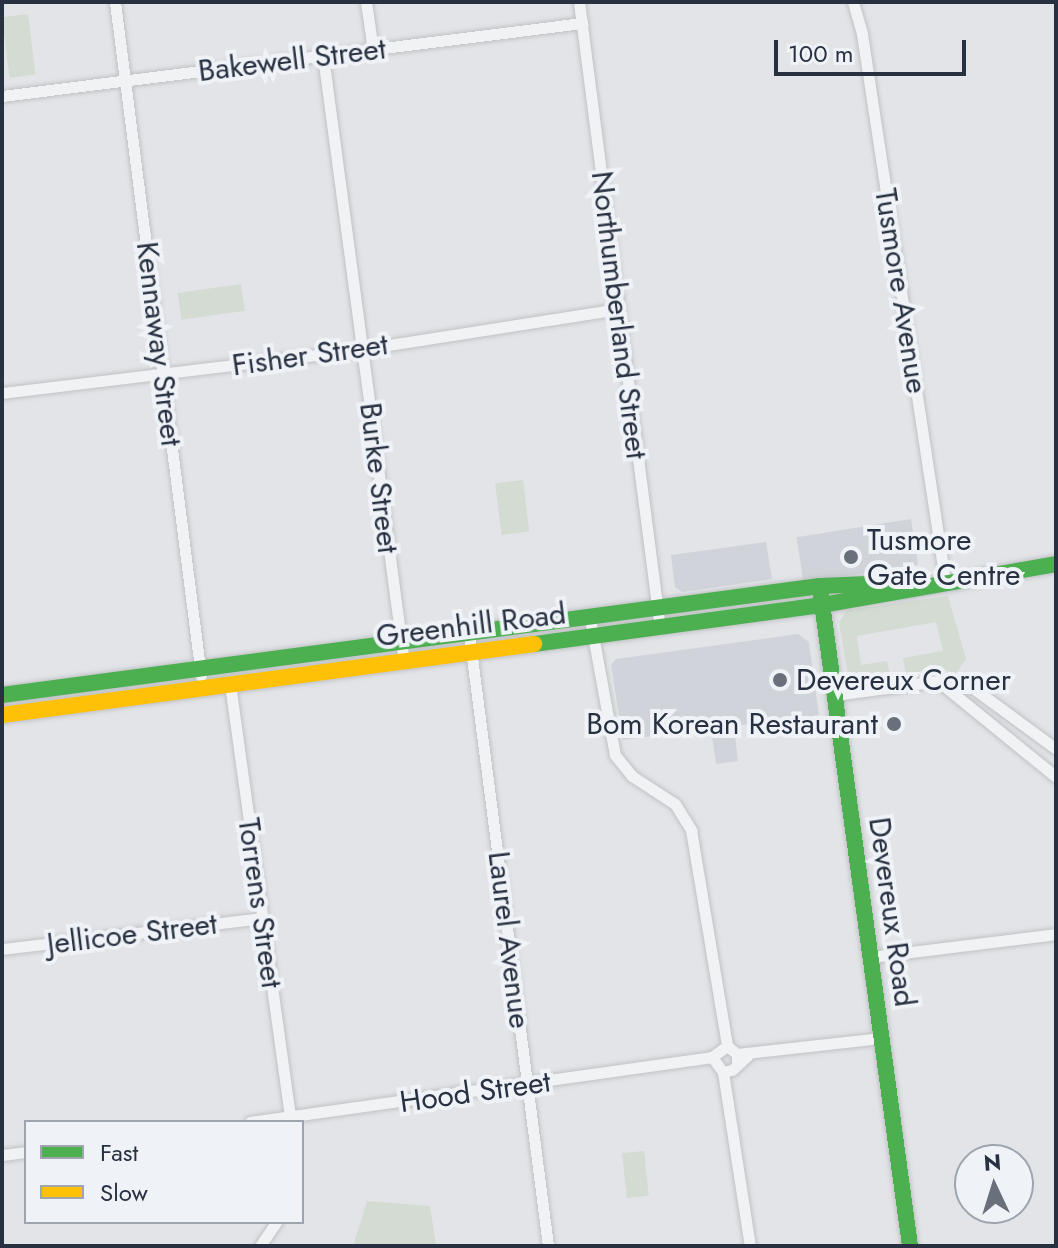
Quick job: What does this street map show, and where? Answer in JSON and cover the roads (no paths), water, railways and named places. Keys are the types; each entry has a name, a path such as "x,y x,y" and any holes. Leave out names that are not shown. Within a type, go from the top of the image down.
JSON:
{"main road":[{"name":"Greenhill Road","path":"2,715 202,686 592,638 822,605 945,580 1056,564"},
{"name":"Greenhill Road","path":"2,695 820,586 945,580"},
{"name":"Devereux Road","path":"820,586 910,1246"}],"street":[{"name":"Kennaway Street","path":"115,2 202,686"},
{"path":"366,2 373,50"},
{"name":"Northumberland Street","path":"579,2 660,628"},
{"name":"Tusmore Avenue","path":"853,2 862,34 945,580"},
{"name":"Bakewell Street","path":"2,96 582,23"},
{"name":"Burke Street","path":"323,56 404,662"},
{"name":"Fisher Street","path":"2,393 363,349 618,309"},
{"path":"590,619 615,755 632,776 675,804 691,830 721,1034 728,1059 750,1246"},
{"name":"Laurel Avenue","path":"469,634 548,1246"},
{"path":"834,695 923,680 951,688 969,685 1056,749"},
{"name":"Torrens Street","path":"230,684 290,1119"},
{"path":"951,688 958,702 1056,777"},
{"path":"998,731 1011,715"},
{"name":"Jellicoe Street","path":"2,949 261,918"},
{"path":"870,957 1056,934"},
{"name":"Hood Street","path":"290,1119 881,1038"},
{"path":"2,1155 24,1152"},
{"path":"260,1246 275,1224"}],"place":[{"name":"Tusmore Gate Centre","path":"851,557"},
{"name":"Devereux Corner","path":"780,680"},
{"name":"Bom Korean Restaurant","path":"894,724"}]}
